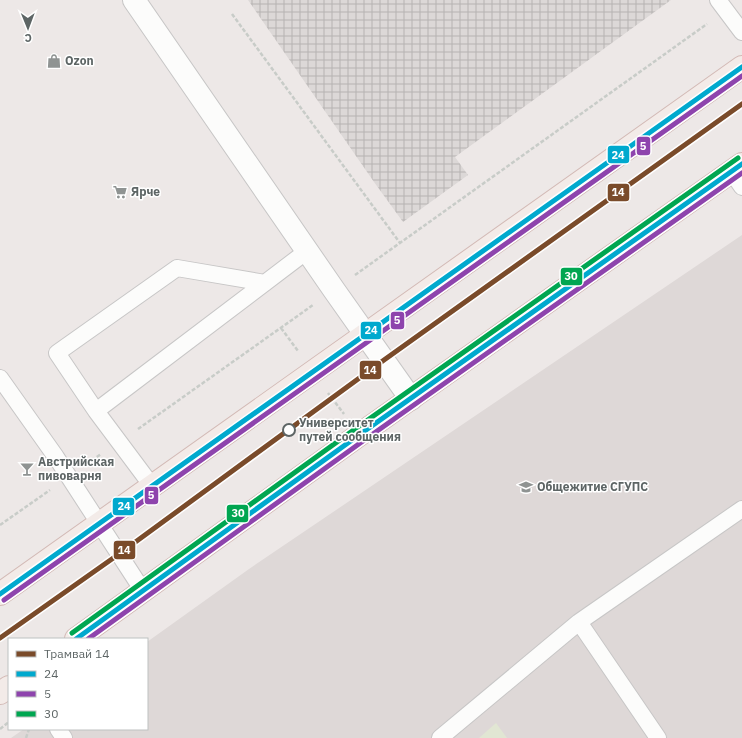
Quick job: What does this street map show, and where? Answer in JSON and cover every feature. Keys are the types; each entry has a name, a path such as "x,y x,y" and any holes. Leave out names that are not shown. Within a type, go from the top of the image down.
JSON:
{"main road":[{"path":"0,594 742,67"},
{"path":"77,638 411,399 738,174"}],"street":[{"path":"134,0 365,335 411,399"}],"lane":[{"path":"722,5 742,32"},
{"path":"96,411 307,251"},
{"path":"152,486 120,441 96,411 57,353 177,268 265,283"},
{"path":"0,378 69,476 143,591"},
{"path":"440,738 579,622 742,509"},
{"path":"579,622 658,738"}],"path":[{"path":"0,525 400,243 722,5"},
{"path":"232,14 400,243"},
{"path":"0,729 8,723"}],"shaded area":[{"path":"248,0 671,0 455,157 468,175 403,222"},
{"path":"742,235 742,738 11,738 23,730 148,730 148,641 249,569"}],"green space":[{"path":"496,723 507,738 479,738"}],"tram line":[{"name":"14","path":"0,638 119,554 384,360 742,104"}],"transit line":[{"name":"24","path":"0,594 742,67"},
{"name":"5","path":"4,600 742,76"},
{"name":"30","path":"72,633 355,429 738,158"},
{"name":"24","path":"77,638 359,435 742,164"},
{"name":"5","path":"89,638 363,441 742,173"}],"place":[{"name":"Ozon","path":"54,61"},
{"name":"Ярче","path":"120,192"},
{"name":"Университет путей сообщения","path":"289,430"},
{"name":"Австрийская пивоварня","path":"27,469"},
{"name":"Общежитие СГУПС","path":"526,487"}]}
